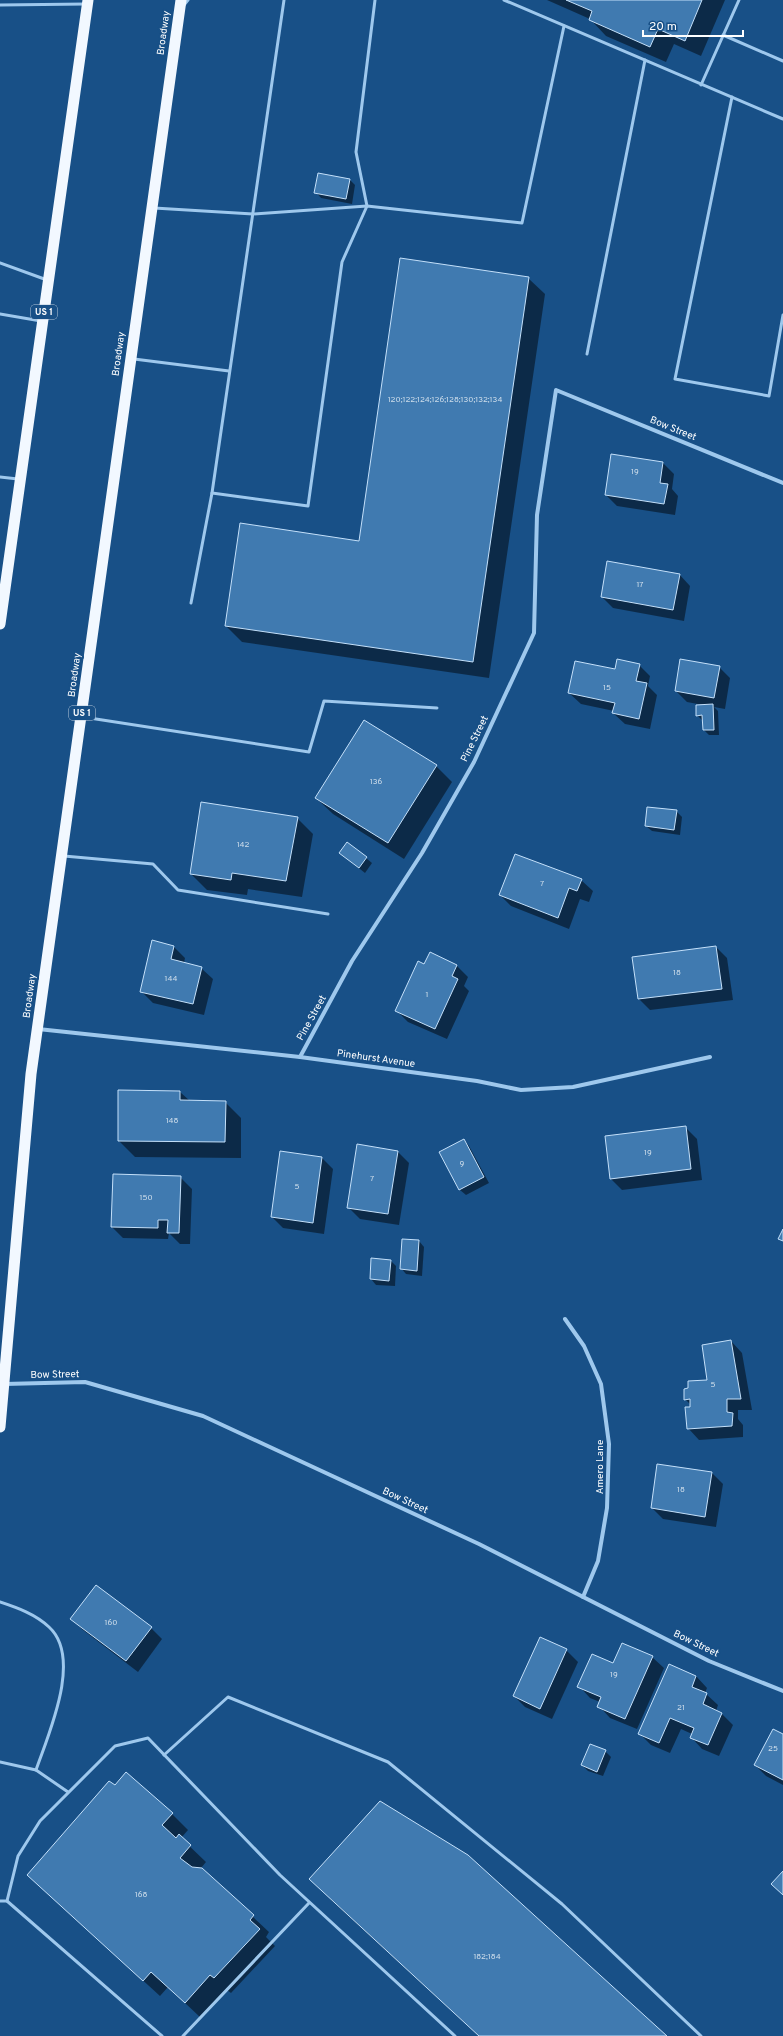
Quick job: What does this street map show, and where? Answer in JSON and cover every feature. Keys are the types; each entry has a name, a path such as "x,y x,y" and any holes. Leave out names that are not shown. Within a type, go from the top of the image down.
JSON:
{"highway":[{"name":"US 1","path":"0,624 3,575 20,479 88,2"},
{"name":"Broadway","path":"0,1427 31,1074 180,5"}],"street":[{"name":"Bow Street","path":"556,390 783,483"},
{"name":"Pine Street","path":"300,1057 352,961 422,853 474,762 534,633 538,515 556,390"},
{"name":"Pinehurst Avenue","path":"38,1029 300,1057 477,1081 521,1090 572,1087 710,1057"},
{"name":"Amero Lane","path":"565,1319 584,1346 601,1384 609,1444 607,1508 600,1554 583,1597"},
{"name":"Bow Street","path":"4,1384 85,1382 203,1416 479,1544 710,1661 783,1691"}],"lane":[{"path":"180,5 188,0"},
{"path":"191,602 212,493 228,371 284,0"},
{"path":"212,493 308,506 342,262 368,206 356,152 375,0"},
{"path":"504,0 783,119"},
{"path":"701,84 739,0"},
{"path":"0,5 88,2"},
{"path":"152,208 252,214 368,206 522,223 564,26"},
{"path":"723,35 783,61"},
{"path":"587,354 645,60"},
{"path":"732,97 675,379 769,396 783,315"},
{"path":"0,263 49,281"},
{"path":"0,314 43,321"},
{"path":"130,358 228,371"},
{"path":"0,477 20,479"},
{"path":"82,716 308,752 324,701 437,708"},
{"path":"62,856 153,864 178,890 328,914"},
{"path":"0,1602 26,1611 50,1628 60,1642 63,1661 60,1701 36,1770"},
{"path":"164,1755 228,1697 388,1762 562,1904 700,2036"},
{"path":"7,1901 18,1856 40,1821 115,1746 148,1738 280,1875 455,2036"},
{"path":"0,1762 36,1770 68,1792"},
{"path":"0,1901 7,1901 162,2036"},
{"path":"183,2036 309,1903"}],"building":[{"path":"566,0 702,0 685,41 658,29 650,47 589,20 592,11"},
{"path":"318,173 350,179 346,199 314,193"},
{"path":"400,258 529,277 473,662 225,626 240,523 359,541"},
{"path":"611,454 663,462 660,483 668,484 664,504 605,495"},
{"path":"607,561 680,574 673,610 601,597"},
{"path":"617,659 640,664 636,681 647,683 639,719 612,713 615,703 568,693 575,661 615,669"},
{"path":"680,659 720,666 714,698 675,691"},
{"path":"713,704 714,730 703,730 702,715 696,716 696,705"},
{"path":"364,720 437,765 388,843 315,798"},
{"path":"201,802 298,817 286,881 232,873 231,880 190,874"},
{"path":"647,807 677,810 674,830 645,826"},
{"path":"347,842 367,857 359,868 339,853"},
{"path":"515,854 582,879 577,891 569,888 558,918 499,895"},
{"path":"152,940 174,946 171,959 202,967 193,1004 140,992"},
{"path":"716,946 722,989 638,999 632,957"},
{"path":"430,952 457,965 452,976 458,979 435,1029 395,1011 418,961 424,964"},
{"path":"118,1090 180,1091 180,1100 226,1101 225,1142 118,1141"},
{"path":"686,1126 691,1169 610,1179 605,1136"},
{"path":"464,1139 484,1177 459,1190 439,1152"},
{"path":"357,1144 398,1151 388,1214 347,1208"},
{"path":"280,1151 322,1157 313,1223 271,1217"},
{"path":"113,1174 181,1176 179,1233 167,1233 168,1220 158,1220 158,1228 111,1227"},
{"path":"783,1229 783,1241 778,1239"},
{"path":"402,1239 419,1240 417,1271 400,1269"},
{"path":"371,1258 391,1260 389,1281 370,1279"},
{"path":"731,1340 741,1399 727,1399 727,1412 733,1413 732,1426 687,1429 685,1407 690,1407 690,1399 684,1400 684,1389 688,1388 688,1381 707,1380 702,1345"},
{"path":"657,1464 712,1472 705,1517 651,1508"},
{"path":"96,1585 152,1627 126,1661 70,1619"},
{"path":"540,1637 567,1649 540,1709 513,1696"},
{"path":"622,1643 653,1656 625,1719 597,1707 601,1697 577,1687 592,1654 613,1663"},
{"path":"669,1664 696,1676 692,1687 707,1693 703,1704 722,1713 708,1745 690,1738 694,1728 670,1718 659,1743 638,1734"},
{"path":"773,1729 783,1734 783,1780 754,1765"},
{"path":"590,1744 606,1750 597,1772 581,1765"},
{"path":"126,1772 173,1813 162,1825 176,1838 179,1834 191,1845 180,1858 192,1867 202,1868 254,1915 250,1920 260,1929 214,1978 210,1975 185,2003 151,1972 143,1981 27,1875 109,1781 115,1785"},
{"path":"380,1801 468,1855 667,2036 479,2036 309,1879"},
{"path":"783,1871 783,1895 771,1884"}]}
